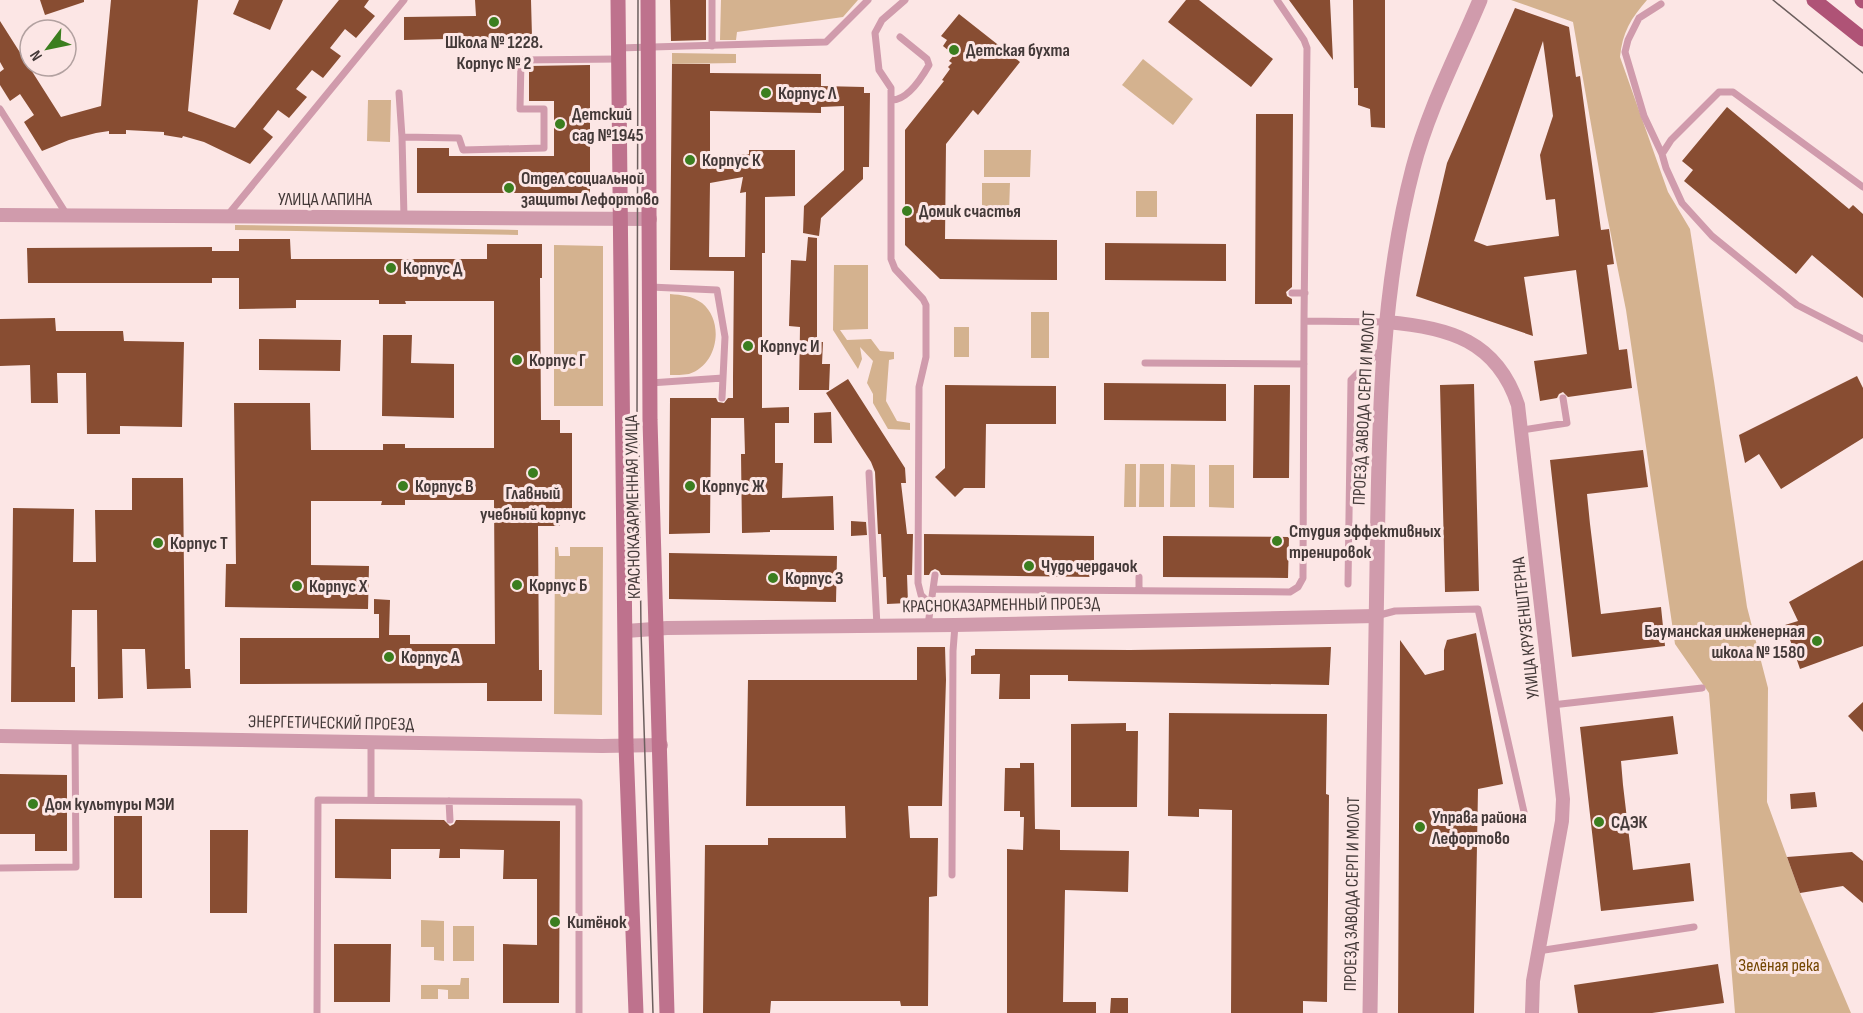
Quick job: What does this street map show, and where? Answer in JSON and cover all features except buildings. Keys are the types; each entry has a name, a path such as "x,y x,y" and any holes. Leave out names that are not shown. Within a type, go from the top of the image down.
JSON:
{"main road":[{"name":"КРАСНОКАЗАРМЕННАЯ УЛИЦА","path":"618,0 626,746 636,1013"},
{"name":"КРАСНОКАЗАРМЕННАЯ УЛИЦА","path":"648,0 650,384 655,628 661,745 668,1013"},
{"path":"1814,0 1863,39"}],"street":[{"name":"ПРОЕЗД ЗАВОДА СЕРП И МОЛОТ","path":"1370,1013 1378,483 1386,322 1396,249 1413,167 1430,118 1480,0"},
{"name":"УЛИЦА ЛАПИНА","path":"0,215 650,219"},
{"name":"УЛИЦА КРУЗЕНШТЕРНА","path":"1386,322 1441,331 1471,342 1492,358 1514,392 1518,405 1563,809 1533,981 1532,1013"},
{"name":"КРАСНОКАЗАРМЕННЫЙ ПРОЕЗД","path":"626,632 655,628 955,625 1376,616"},
{"name":"ЭНЕРГЕТИЧЕСКИЙ ПРОЕЗД","path":"0,736 661,745"}],"lane":[{"path":"227,216 404,0"},
{"path":"712,0 712,46"},
{"path":"402,137 459,138 463,150 544,148 544,109 520,109 521,60 618,53 647,47 826,42 868,0"},
{"path":"905,0 882,20 875,33 879,70 891,88 891,260 895,269 923,299 927,307 926,359 919,387 918,587 921,595 931,605"},
{"path":"933,589 1290,592 1301,584 1303,578 1307,48 1277,0"},
{"path":"1661,4 1640,18 1628,40 1625,52 1644,116 1682,203 1713,236 1797,304 1863,339"},
{"path":"891,100 905,96 929,65 927,58 900,37"},
{"path":"1662,154 1671,140 1719,92 1732,92 1863,187"},
{"path":"399,93 404,217"},
{"path":"0,109 67,215"},
{"path":"650,287 717,290 725,337 722,398"},
{"path":"1292,293 1305,293"},
{"path":"1305,321 1386,322"},
{"path":"1348,584 1352,380 1384,348"},
{"path":"1145,363 1304,364"},
{"path":"650,384 723,378"},
{"path":"1522,430 1567,423 1563,398"},
{"path":"869,473 877,626"},
{"path":"928,625 935,575"},
{"path":"1138,590 1139,577"},
{"path":"1376,616 1395,611 1478,609 1524,812"},
{"path":"952,875 955,625"},
{"path":"1552,705 1702,688"},
{"path":"0,868 76,867 75,737"},
{"path":"371,742 371,800"},
{"path":"317,1013 318,800 579,802 579,1013"},
{"path":"449,801 450,820"},
{"path":"1538,951 1694,927"}],"green space":[{"path":"721,0 858,0 843,17 737,32 736,40 720,40"},
{"name":"Зелёная река","path":"1511,0 1647,0 1628,26 1620,57 1668,192 1690,229 1747,607 1768,688 1767,802 1800,893 1851,1013 1735,1013 1709,693 1675,644 1626,310 1573,22"},
{"path":"672,53 736,54 736,63 672,64"},
{"path":"1143,59 1193,99 1173,125 1122,85"},
{"path":"368,100 391,100 390,142 367,141"},
{"path":"984,150 1031,150 1030,177 984,177"},
{"path":"982,183 1010,183 1009,212 982,212"},
{"path":"1136,191 1157,191 1157,217 1136,217"},
{"path":"235,225 518,230 518,235 235,230"},
{"path":"554,245 603,246 603,406 554,406"},
{"path":"834,265 868,265 868,329 840,330 847,340 871,339 880,351 894,352 894,359 889,360 886,401 897,421 910,423 910,430 888,429 873,403 873,394 867,383 873,361 860,347 862,359 858,369 833,330"},
{"path":"670,294 687,296 702,303 714,321 716,331 712,353 699,369 689,374 670,375"},
{"path":"1031,312 1049,312 1049,358 1031,358"},
{"path":"954,327 969,327 969,357 954,357"},
{"path":"1125,464 1136,464 1136,507 1124,507"},
{"path":"1140,464 1164,464 1164,507 1139,507"},
{"path":"1171,464 1195,465 1195,507 1170,507"},
{"path":"1209,465 1234,465 1234,508 1209,507"},
{"path":"555,547 558,547 559,556 570,556 570,547 603,547 602,715 554,714"},
{"path":"421,920 444,921 444,961 434,960 434,947 421,947"},
{"path":"453,926 474,926 474,961 453,961"},
{"path":"461,978 469,978 469,999 448,999 448,990 438,989 438,999 421,999 421,985 460,985"}],"tram line":[{"path":"638,0 637,419 653,1013"},
{"path":"1773,0 1863,73"}],"place":[{"name":"Школа № 1228. Корпус № 2","path":"494,22"},
{"name":"Детская бухта","path":"954,50"},
{"name":"Корпус Л","path":"766,93"},
{"name":"Детский сад №1945","path":"560,124"},
{"name":"Корпус К","path":"690,160"},
{"name":"Отдел социальной защиты Лефортово","path":"509,188"},
{"name":"Домик счастья","path":"907,211"},
{"name":"Корпус Д","path":"391,268"},
{"name":"Корпус И","path":"748,346"},
{"name":"Корпус Г","path":"517,360"},
{"name":"Главный учебный корпус","path":"533,473"},
{"name":"Корпус В","path":"403,486"},
{"name":"Корпус Ж","path":"690,486"},
{"name":"Студия эффективных тренировок","path":"1277,541"},
{"name":"Корпус Т","path":"158,543"},
{"name":"Чудо чердачок","path":"1029,566"},
{"name":"Корпус З","path":"773,578"},
{"name":"Корпус Б","path":"517,585"},
{"name":"Корпус Х","path":"297,586"},
{"name":"Бауманская инженерная школа № 1580","path":"1817,641"},
{"name":"Корпус А","path":"389,657"},
{"name":"Дом культуры МЭИ","path":"33,804"},
{"name":"СДЭК","path":"1599,822"},
{"name":"Управа района Лефортово","path":"1420,827"},
{"name":"Китёнок","path":"555,922"}]}
